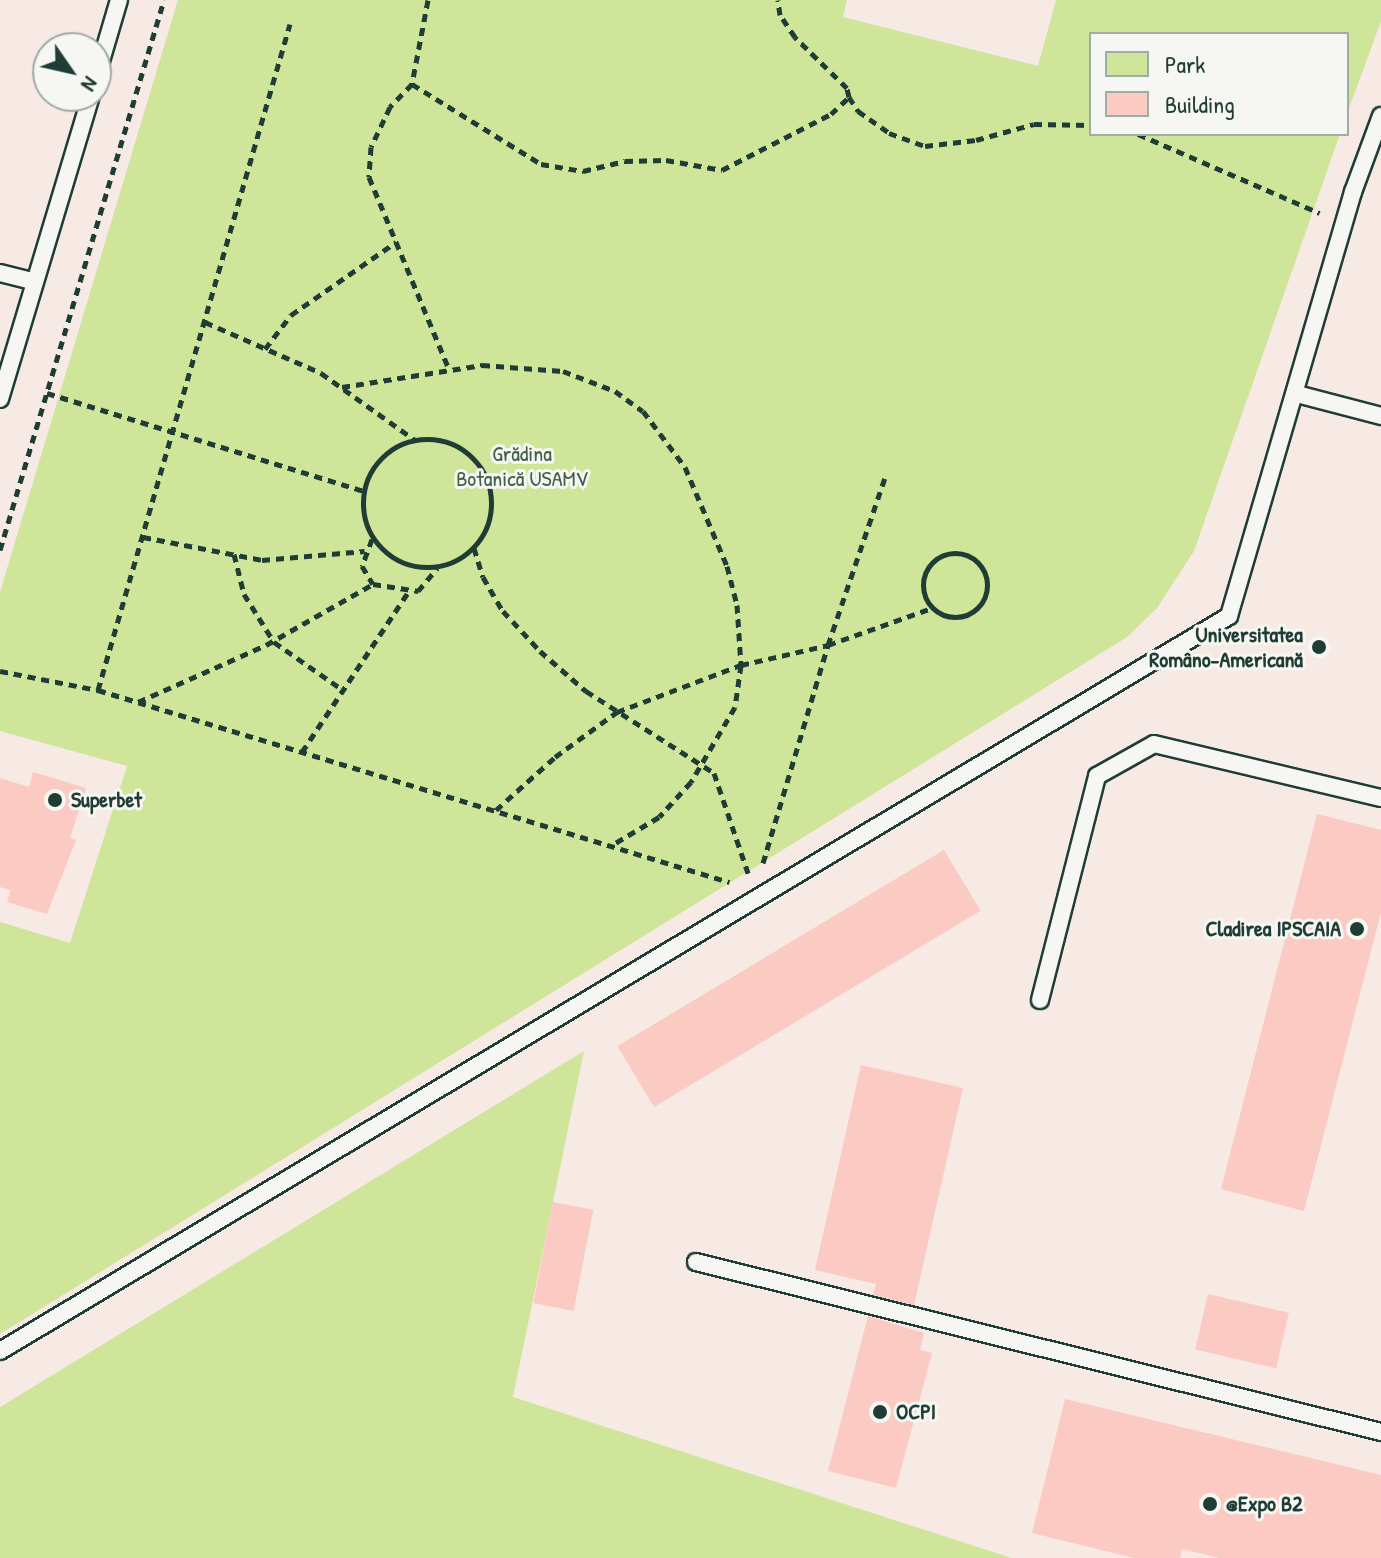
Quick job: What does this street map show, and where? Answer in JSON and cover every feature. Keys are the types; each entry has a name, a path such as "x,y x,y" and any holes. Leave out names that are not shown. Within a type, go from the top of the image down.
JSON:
{"lane":[{"path":"110,32 119,0"},
{"path":"0,399 86,112"},
{"path":"0,1351 1229,616 1297,394 1345,222 1381,116"},
{"path":"0,273 35,282"},
{"path":"1297,394 1381,416"},
{"path":"1040,1000 1097,776 1154,744 1381,798"},
{"path":"696,1262 1381,1432"}],"path":[{"path":"0,550 164,0"},
{"path":"428,0 412,84 390,107 371,147 369,177 448,367"},
{"path":"778,0 780,15 795,37 847,88 858,111 889,133 925,146 976,140 1034,124 1089,125"},
{"path":"98,690 290,24"},
{"path":"412,84 541,164 583,171 625,161 666,160 722,170 831,114 849,97"},
{"path":"1147,136 1290,203 1345,222"},
{"path":"265,349 303,305 396,242"},
{"path":"205,322 342,387 415,440"},
{"path":"342,387 448,367 563,371 615,391 643,411 685,467 721,552 737,605 741,665 735,707 703,765 659,817 611,846"},
{"path":"47,393 364,491"},
{"path":"137,702 274,642 373,584 409,591 423,587 438,567 474,548 491,513 486,476 461,447 444,440 415,440 385,454 364,491 363,512 372,539 398,561 438,567"},
{"path":"762,865 828,645 885,478"},
{"path":"143,537 285,560 365,551"},
{"path":"372,539 362,566 373,584"},
{"path":"474,548 483,577 503,611 540,651 617,712 714,773 739,854 754,883"},
{"path":"496,811 555,757 617,712 741,665 828,645 932,608 949,616 972,611 986,591 981,565 958,553 935,559 923,580 932,608"},
{"path":"234,554 251,609 274,642 343,690"},
{"path":"302,752 409,591"},
{"path":"0,671 98,690 739,885"}],"shaded area":[{"path":"0,0 1381,0 1381,1558 1012,1558 513,1397 583,1052 0,1407"}],"green space":[{"name":"Grădina Botanică USAMV","path":"178,0 847,0 843,17 1038,66 1056,0 1381,0 1381,21 1349,109 1349,32 1089,32 1089,136 1339,136 1194,551 1157,608 1127,637 0,1334 0,922 70,943 127,766 0,731 0,592"},
{"path":"584,1051 513,1397 1012,1558 0,1558 0,1407"}],"building":[{"path":"33,772 86,788 70,838 76,840 47,914 7,902 11,890 0,887 0,778 29,787"},
{"path":"1317,814 1381,830 1381,912 1304,1211 1221,1189"},
{"path":"944,850 981,911 654,1107 617,1046"},
{"path":"861,1065 963,1088 914,1305 873,1295 876,1284 815,1270"},
{"path":"553,1202 593,1210 574,1311 533,1303"},
{"path":"1208,1294 1289,1313 1276,1368 1195,1350"},
{"name":"OCPI","path":"868,1316 924,1333 920,1350 932,1353 896,1488 828,1471"},
{"name":"@Expo B2","path":"1065,1399 1381,1475 1381,1558 1219,1558 1182,1549 1180,1558 1134,1558 1032,1533"}],"place":[{"name":"Universitatea Româno-Americană","path":"1319,647"},
{"name":"Superbet","path":"55,800"},
{"name":"Cladirea IPSCAIA","path":"1357,929"},
{"name":"OCPI","path":"880,1412"},
{"name":"@Expo B2","path":"1210,1504"}]}
